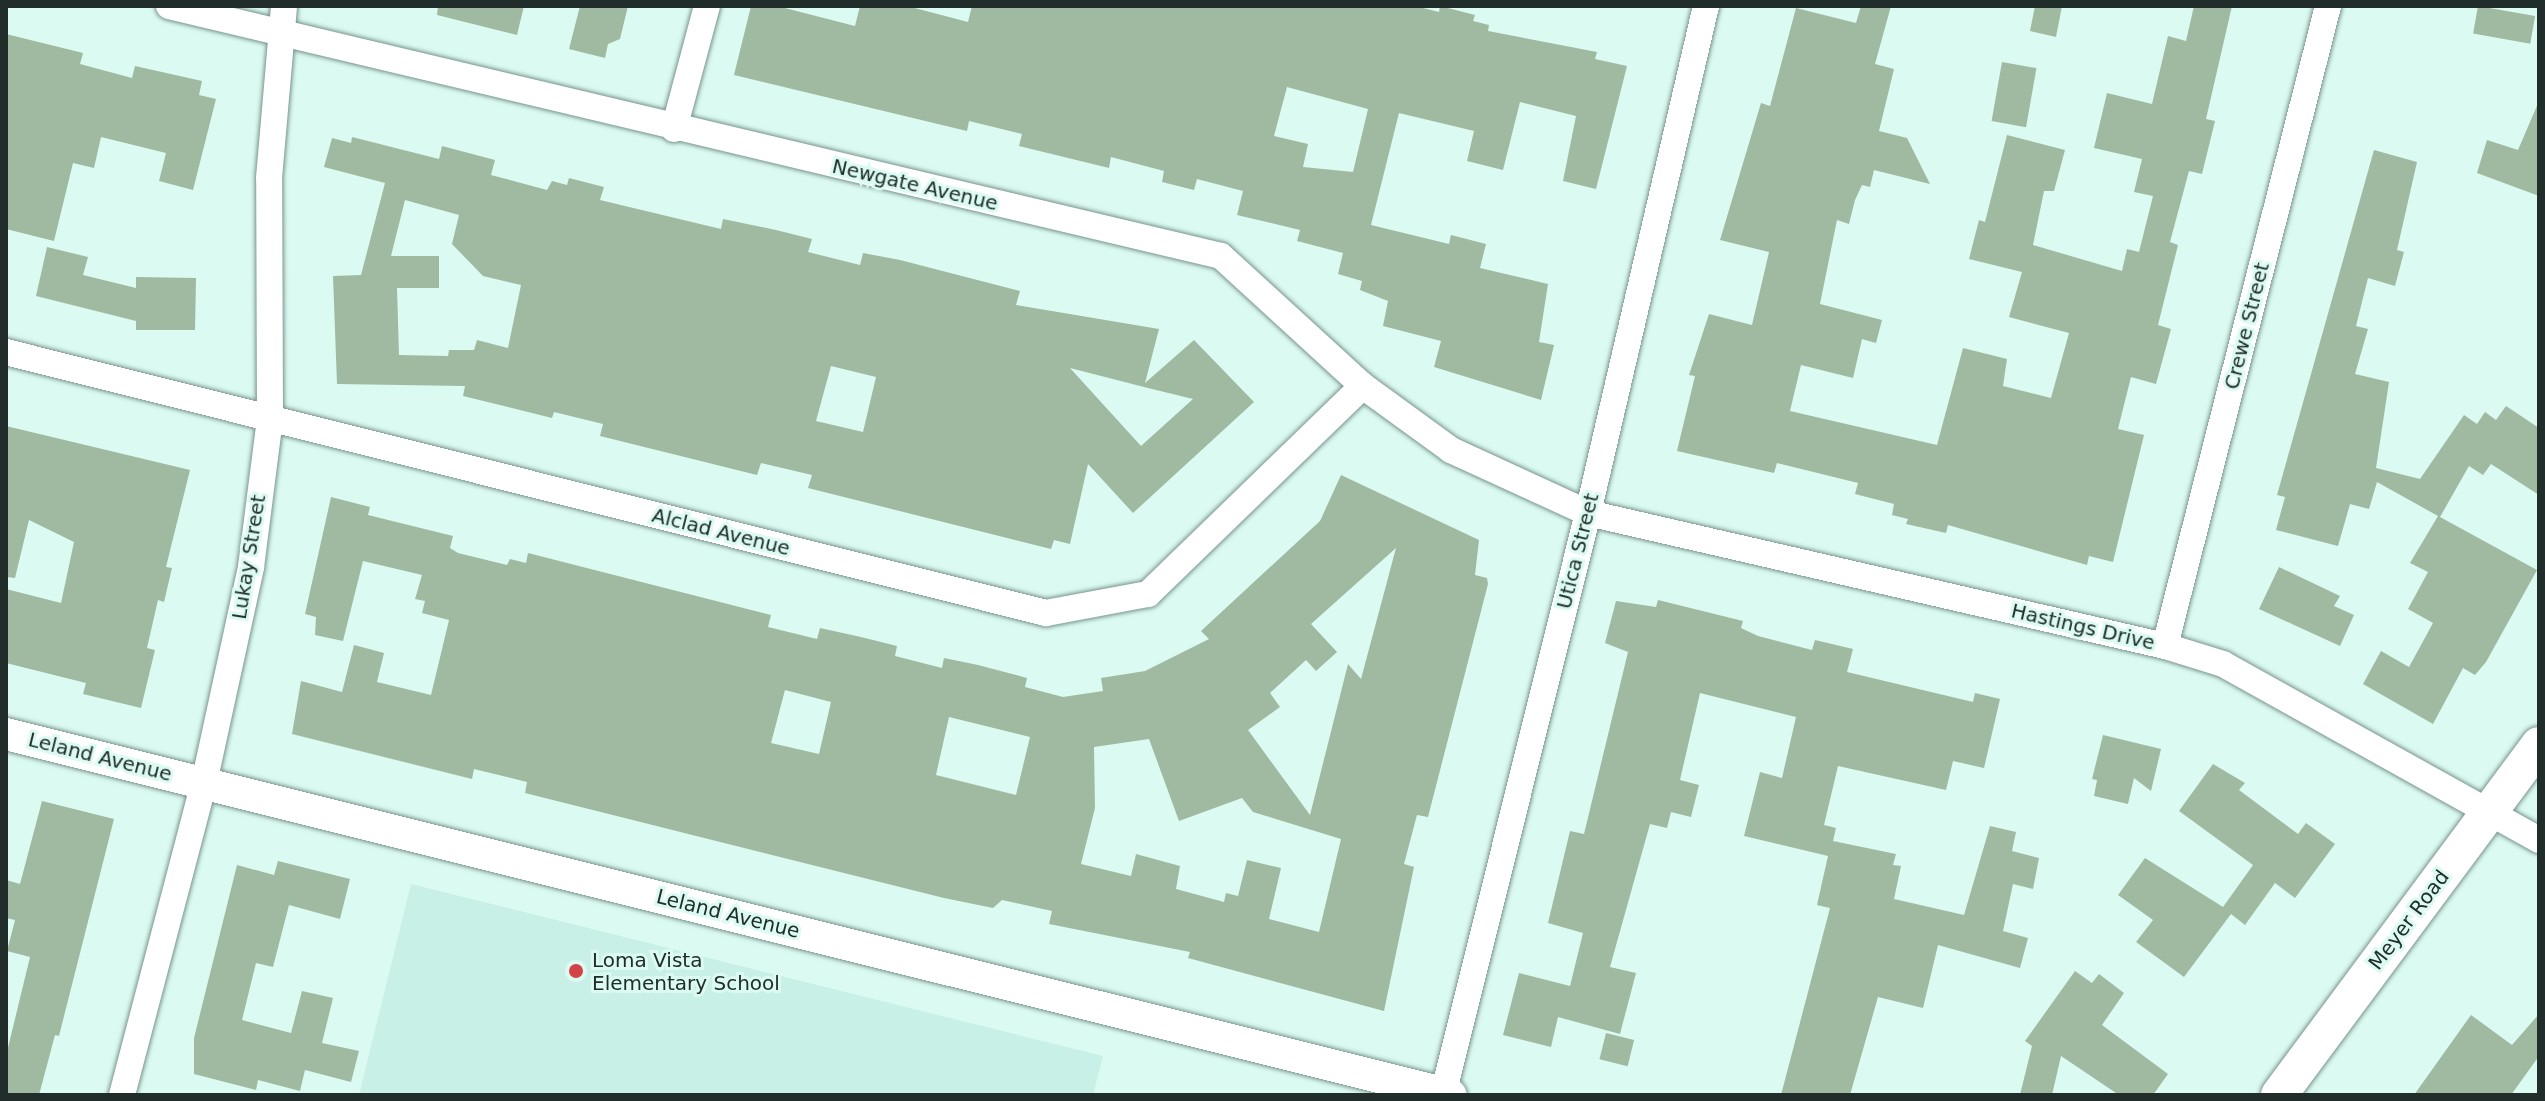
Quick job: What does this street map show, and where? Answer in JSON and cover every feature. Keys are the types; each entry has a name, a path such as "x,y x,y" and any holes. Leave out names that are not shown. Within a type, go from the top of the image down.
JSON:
{"main road":[{"name":"Meyer Road","path":"2279,1095 2539,745"}],"street":[{"name":"Newgate Avenue","path":"169,6 674,129 1221,256 1363,386 1451,450 1588,513"},
{"name":"Lukay Street","path":"122,1095 204,783 251,567 270,419 269,178 279,33 284,6"},
{"path":"674,129 707,6"},
{"name":"Crewe Street","path":"2165,646 2328,6"},
{"name":"Utica Street","path":"1446,1094 1588,513 1702,7"},
{"name":"Alclad Avenue","path":"6,352 1046,613 1148,594 1363,386"},
{"name":"Hastings Drive","path":"1588,513 2165,646 2223,664 2539,840"},
{"name":"Leland Avenue","path":"6,734 1446,1094"}],"shaded area":[{"name":"Loma Vista Elementary School","path":"411,884 1103,1056 1093,1095 359,1095"}],"building":[{"path":"438,6 524,6 517,35 437,15"},
{"path":"580,6 628,6 620,39 608,44 605,58 569,49"},
{"path":"751,6 777,6 855,26 860,6 907,6 968,22 972,6 1415,6 1439,12 1440,6 1475,15 1473,21 1489,25 1488,31 1597,52 1595,59 1627,66 1596,189 1563,181 1576,116 1520,102 1503,170 1467,161 1474,131 1399,113 1371,225 1449,244 1451,235 1486,244 1480,268 1548,284 1539,342 1554,345 1541,400 1434,367 1441,341 1383,326 1388,301 1360,290 1362,281 1338,274 1343,253 1297,241 1300,230 1237,215 1243,191 1197,179 1194,190 1162,182 1164,171 1111,157 1109,168 1019,146 1022,134 969,121 967,131 734,75","holes":["1287,87 1368,109 1353,172 1303,167 1308,144 1274,136"]},
{"path":"1861,6 1891,6 1875,64 1894,69 1879,131 1907,138 1930,184 1874,170 1870,187 1862,185 1855,200 1849,224 1837,220 1820,304 1882,320 1876,343 1862,339 1853,378 1801,365 1790,411 1937,445 1963,348 2007,359 2003,386 2051,398 2069,333 2009,317 2022,272 1969,259 1979,220 1985,222 2007,135 2065,150 2054,191 2044,191 2033,245 2122,271 2127,249 2139,252 2153,196 2134,192 2142,159 2094,148 2107,93 2152,104 2168,36 2186,41 2194,6 2232,6 2206,119 2215,121 2202,174 2189,171 2170,242 2178,245 2158,325 2171,329 2156,384 2131,377 2118,429 2144,435 2113,562 2089,556 2087,565 1948,525 1946,533 1906,524 1908,519 1892,515 1894,504 1855,494 1858,483 1777,463 1774,473 1677,451 1695,376 1689,375 1709,314 1752,325 1769,252 1720,240 1761,103 1770,106 1796,8 1856,23"},
{"path":"2035,6 2062,6 2056,37 2030,31"},
{"path":"2478,6 2535,16 2530,44 2473,34"},
{"path":"6,34 83,53 80,64 132,78 135,66 202,81 199,95 216,99 193,190 159,181 166,153 101,137 94,168 73,163 54,241 6,229"},
{"path":"2002,62 2036,68 2026,127 1992,121"},
{"path":"2539,101 2539,196 2477,173 2487,140 2518,150"},
{"path":"352,137 439,159 442,146 495,160 491,175 547,190 552,181 567,185 569,178 604,187 600,200 721,229 723,219 776,230 812,239 808,252 860,265 863,253 900,260 1020,291 1016,305 1159,329 1145,383 1194,340 1254,402 1133,513 1088,464 1070,544 1054,540 1051,549 808,488 812,475 761,463 757,475 600,436 603,424 554,412 552,418 463,396 465,386 337,384 333,276 361,275 385,183 324,167 332,138 351,143","holes":["405,200 459,215 452,244 483,276 521,285 508,348 477,340 474,350 449,350 448,356 399,355 397,288 439,288 439,256 391,256","831,366 876,377 863,432 816,421","1070,368 1193,399 1141,446"]},
{"path":"2374,150 2417,162 2397,250 2404,252 2395,286 2368,278 2356,326 2368,329 2355,374 2389,382 2376,468 2420,479 2464,415 2477,424 2485,412 2496,420 2506,406 2539,428 2539,495 2491,464 2483,475 2469,466 2440,517 2537,570 2486,662 2475,675 2463,668 2433,724 2363,684 2381,651 2409,667 2433,623 2408,609 2428,572 2410,563 2438,516 2377,482 2369,509 2350,504 2338,546 2276,530 2285,497 2277,495"},
{"path":"47,247 88,257 83,275 136,288 136,277 196,278 195,330 136,330 136,321 36,296"},
{"path":"6,426 190,470 166,567 172,568 164,602 158,600 147,648 155,650 141,708 83,694 86,683 6,663 6,589 61,603 74,542 29,520 15,578 6,577"},
{"path":"1341,475 1479,540 1475,575 1487,578 1488,584 1428,817 1417,815 1404,864 1414,867 1384,1011 1188,958 1190,952 1049,924 1052,911 1002,900 993,908 944,898 525,793 527,782 474,769 472,779 292,734 301,681 342,692 354,645 384,653 377,682 431,695 449,620 422,613 425,601 415,599 422,575 363,561 343,641 315,635 316,617 305,614 331,497 370,507 368,515 453,536 450,548 458,553 507,565 510,559 526,563 528,553 771,615 768,627 817,639 820,628 861,637 897,646 895,656 942,668 944,658 978,665 1027,678 1025,687 1063,697 1103,691 1101,678 1145,671 1209,639 1201,631 1320,521","holes":["1396,548 1361,679 1348,664 1310,815 1248,730 1280,707 1270,693 1306,660 1316,671 1337,652 1311,624","785,690 831,702 819,754 771,743","949,717 1030,737 1016,795 936,775","1149,739 1179,821 1242,798 1253,812 1341,839 1319,932 1269,919 1281,868 1247,860 1238,896 1226,893 1224,902 1176,889 1180,866 1136,854 1131,876 1081,864 1095,808 1094,747"]},
{"path":"2279,567 2340,596 2334,606 2354,615 2340,646 2259,609"},
{"path":"1658,600 1743,621 1741,628 1758,636 1812,650 1815,640 1853,649 1847,672 1973,702 1975,693 2000,699 1984,768 1953,761 1946,790 1838,766 1824,825 1836,828 1833,841 1896,854 1893,865 1901,866 1894,899 1964,915 1990,826 2016,832 2012,851 2039,858 2033,889 2013,884 2003,931 2028,938 2020,968 1938,945 1923,1008 1878,997 1850,1095 1781,1095 1830,908 1817,905 1828,856 1744,836 1760,772 1782,778 1796,717 1700,693 1680,780 1699,785 1691,817 1671,812 1667,828 1650,824 1610,967 1636,973 1620,1034 1558,1017 1551,1047 1503,1035 1519,973 1570,986 1583,933 1548,923 1570,831 1584,834 1628,652 1605,643 1616,601 1656,607"},
{"path":"2103,735 2161,749 2151,791 2134,778 2128,804 2094,796 2097,780 2092,779"},
{"path":"2213,764 2245,783 2239,790 2298,834 2306,823 2335,844 2295,898 2275,883 2245,925 2231,914 2184,977 2136,942 2153,920 2118,895 2145,858 2223,907 2253,865 2179,811"},
{"path":"42,801 114,819 59,1036 55,1035 39,1095 6,1095 6,1056 30,957 7,951 15,920 6,918 6,880 20,884"},
{"path":"278,861 350,879 340,919 289,905 273,967 256,963 242,1020 291,1033 302,991 333,998 322,1043 359,1051 351,1082 305,1070 300,1091 258,1080 256,1090 194,1074 194,1038 237,865 274,875"},
{"path":"2075,971 2092,983 2099,974 2124,993 2102,1025 2168,1074 2153,1095 2119,1095 2061,1056 2052,1095 2020,1095 2032,1046 2025,1041"},
{"path":"2539,1014 2539,1056 2511,1095 2414,1095 2471,1015 2512,1045"},
{"path":"1606,1033 1634,1040 1628,1066 1599,1059"}],"place":[{"name":"Loma Vista Elementary School","path":"576,971"}]}
